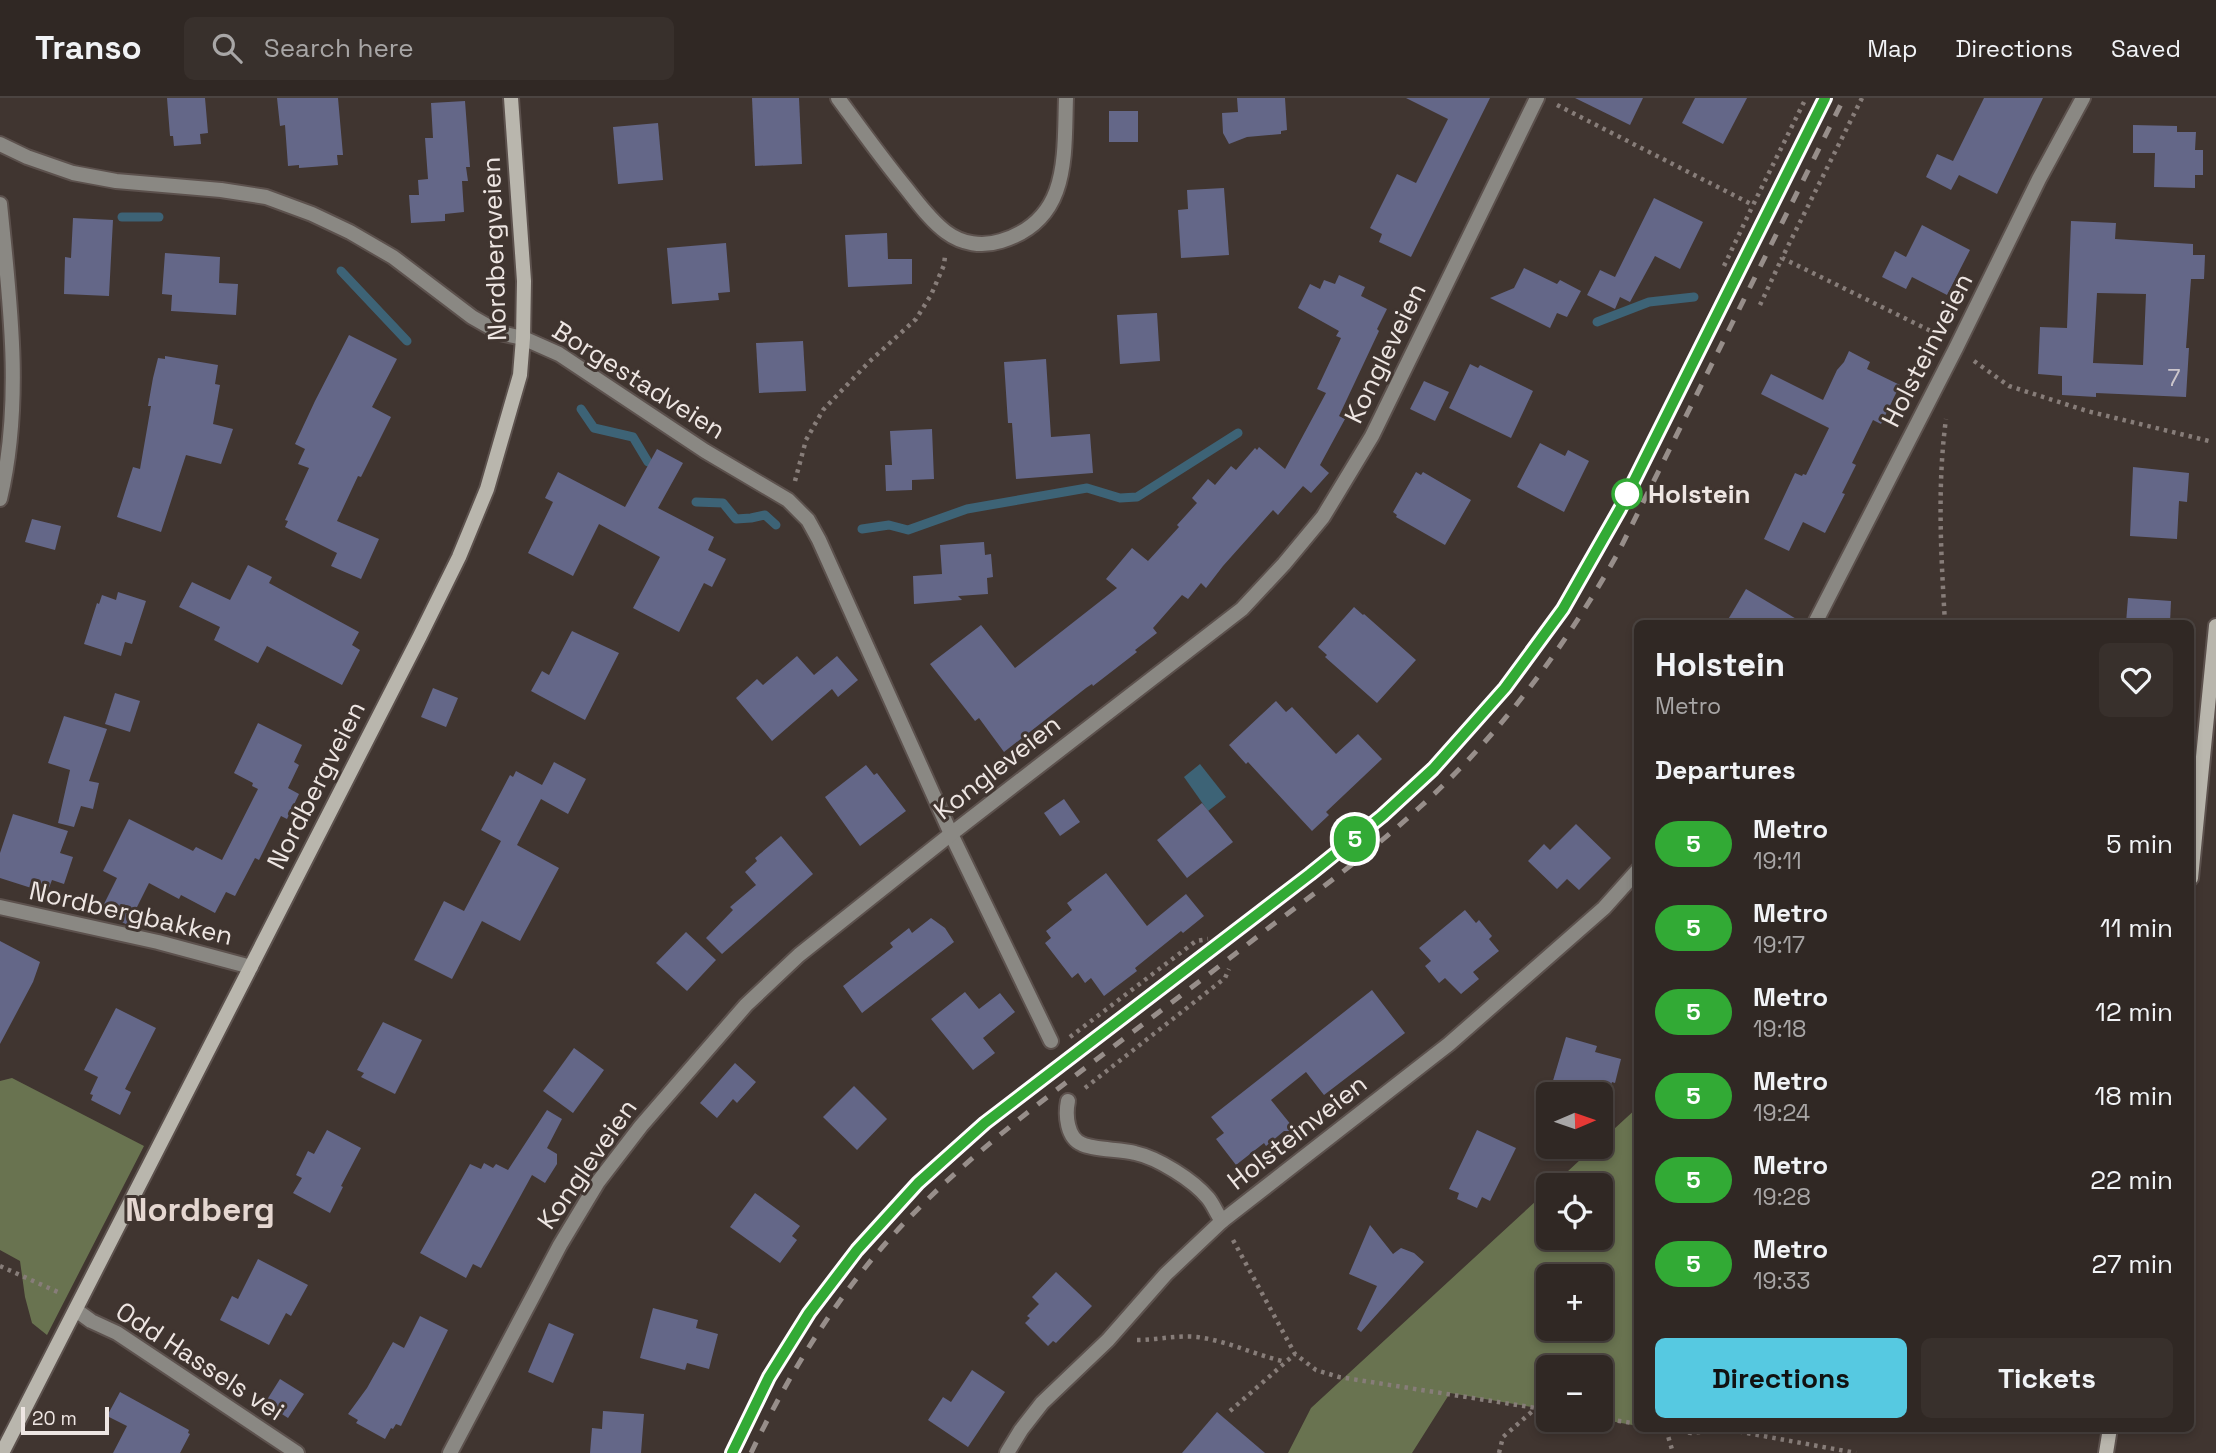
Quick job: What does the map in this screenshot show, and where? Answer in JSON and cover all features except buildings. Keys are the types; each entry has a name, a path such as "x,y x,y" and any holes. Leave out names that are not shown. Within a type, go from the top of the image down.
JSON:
{"street":[{"name":"Nordbergveien","path":"2,1453 459,557 487,489 520,375 523,338 524,281 511,98"},
{"path":"838,98 920,206 948,234 959,240 984,245 1014,237 1041,219 1059,190 1066,98"},
{"name":"Kongleveien","path":"450,1453 560,1245 598,1182 641,1126 746,1005 790,964 951,834 1242,609 1323,517 1371,436 1537,98"},
{"name":"Holsteinveien","path":"1817,620 2039,179 2083,98"},
{"name":"Borgestadveien","path":"0,145 73,173 116,181 267,197 350,232 393,257 472,317 500,332 523,338 559,354 705,451 788,499 808,520 819,540 951,834 1051,1041"},
{"path":"0,204 10,307 13,380 11,442 0,499"},
{"path":"2194,852 2214,679 2216,626"},
{"name":"Holsteinveien","path":"1007,1453 1042,1403 1108,1340 1166,1274 1222,1221 1449,1044 1604,908 1634,874"},
{"name":"Nordbergbakken","path":"0,907 158,942 251,967"},
{"path":"1068,1101 1065,1112 1073,1138 1082,1145 1138,1153 1156,1161 1180,1175 1209,1198 1222,1221"},
{"name":"Odd Hassels vei","path":"76,1310 91,1321 117,1333 297,1453"},
{"path":"2106,1453 2109,1432"}],"path":[{"path":"1724,266 1806,98"},
{"path":"1760,305 1862,98"},
{"path":"1552,103 1753,205"},
{"path":"788,499 806,440 822,410 916,319 931,295 944,265 948,234"},
{"path":"1782,258 1938,335 2009,387 2087,411 2209,442"},
{"path":"1945,620 1940,537 1947,411"},
{"path":"1051,1041 1065,1042 1196,941 1208,939"},
{"path":"1068,1101 1225,978 1229,969"},
{"path":"1222,1221 1295,1354 1316,1370 1339,1377 1536,1408"},
{"path":"0,1266 65,1295 76,1310"},
{"path":"1108,1340 1157,1340 1179,1336 1199,1338 1228,1343 1260,1356 1286,1362"},
{"path":"1230,1411 1295,1354"},
{"path":"1499,1453 1503,1437 1536,1408"},
{"path":"1613,1420 1634,1423"},
{"path":"1666,1432 1673,1453"},
{"path":"1741,1432 1856,1453"}],"green space":[{"path":"12,1078 144,1146 47,1335 32,1323 20,1261 0,1250 0,1081"},
{"path":"1634,1111 1634,1425 1613,1422 1613,1355 1536,1355 1536,1408 1450,1393 1412,1453 1288,1453 1311,1408 1536,1201 1536,1250 1613,1250 1613,1173 1566,1173 1581,1159 1613,1159 1614,1129"}],"water":[{"path":"1200,764 1226,797 1208,811 1184,777"}],"waterway":[{"path":"122,217 159,217"},
{"path":"341,271 407,341"},
{"path":"1597,322 1649,302 1694,297"},
{"path":"581,409 594,428 633,437 648,462"},
{"path":"862,529 889,525 908,530 967,509 1087,488 1120,498 1137,497 1238,433"},
{"path":"696,502 723,503 736,519 765,515 776,525"}],"railway":[{"path":"732,1453 769,1377 809,1313 857,1250 918,1183 985,1123 1293,888 1382,816 1433,769 1505,688 1563,609 1620,509 1825,98"},
{"path":"751,1453 776,1403 834,1309 868,1264 918,1209 973,1158 1030,1111 1384,838 1450,779 1530,688 1576,622 1618,553 1844,98"}],"metro line":[{"name":"5","path":"732,1453 769,1377 809,1313 857,1250 918,1183 985,1123 1382,816 1433,769 1523,666 1563,609 1620,509 1825,98"}],"place":[{"name":"Holstein","path":"1627,494"}],"district":[{"name":"Nordberg","path":"200,1210"}]}
